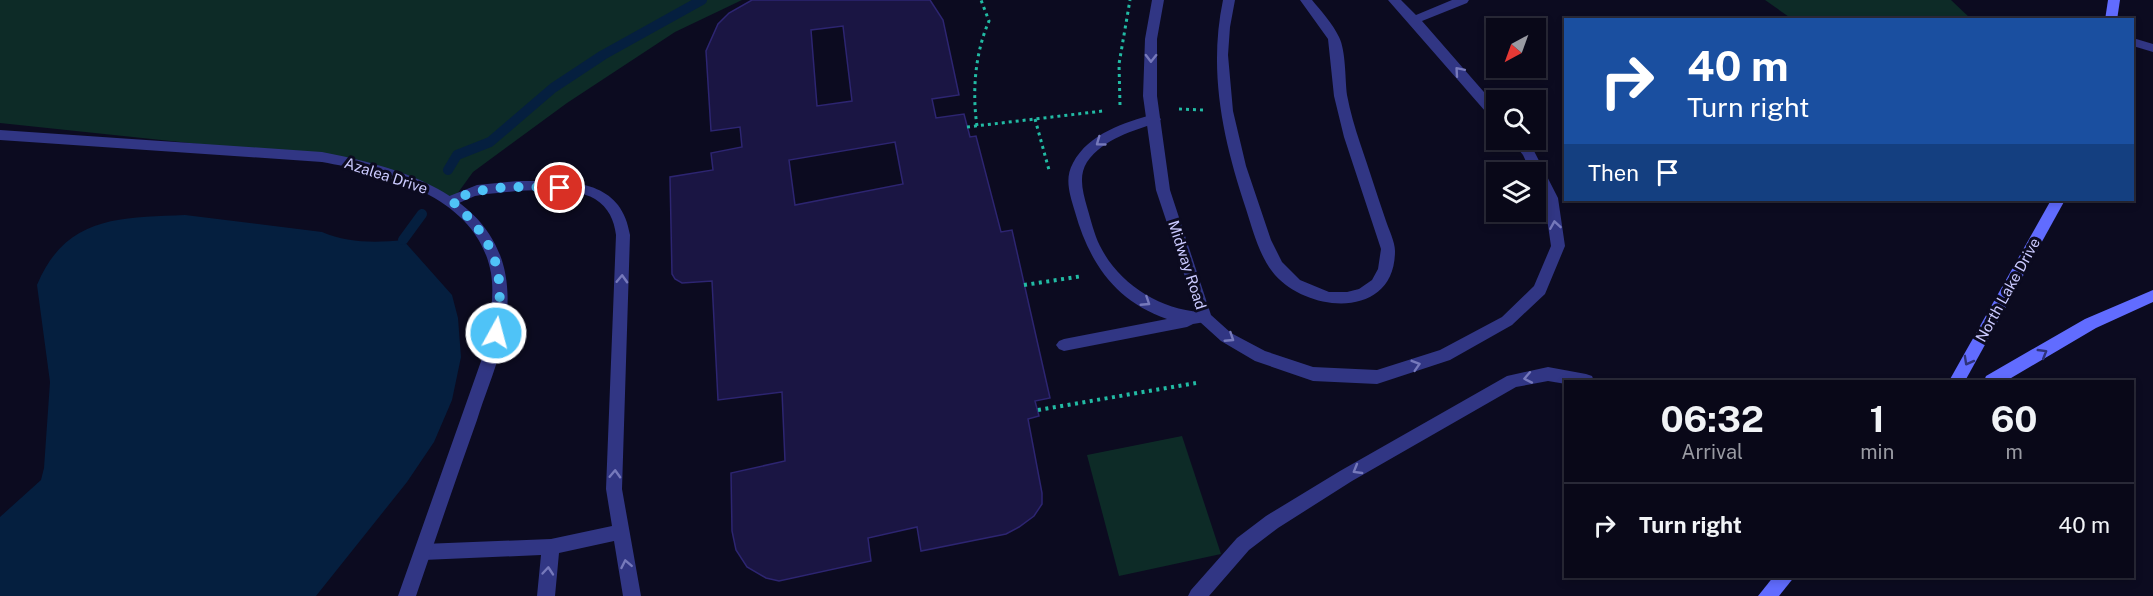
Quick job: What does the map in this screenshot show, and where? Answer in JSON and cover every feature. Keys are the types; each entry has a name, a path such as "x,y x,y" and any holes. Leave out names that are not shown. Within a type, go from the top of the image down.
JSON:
{"main road":[{"path":"2111,18 2114,0"},
{"name":"North Lake Drive","path":"1958,380 2057,201"},
{"path":"1994,380 2103,316 2152,298"},
{"path":"1767,596 1784,578"}],"street":[{"name":"Midway Road","path":"1158,0 1151,39 1150,96 1163,190 1202,318 1226,337 1271,359 1313,374 1377,377 1445,355 1508,321 1540,290 1558,246 1551,198 1526,150"},
{"path":"1229,0 1223,34 1223,70 1227,110 1236,155 1263,239 1273,260 1289,280 1307,292 1326,298 1342,299 1370,290 1382,280 1387,268 1388,249 1351,137 1341,96 1334,38 1306,0"},
{"path":"1394,0 1486,103"},
{"path":"1414,20 1463,0"},
{"path":"2134,42 2153,48"},
{"path":"1154,119 1111,134 1094,145 1075,171 1074,186 1093,247 1103,264 1122,283 1158,310 1175,315 1202,318"},
{"name":"Azalea Drive","path":"0,135 322,157 376,169 430,189 452,201 474,221 488,242 496,264 500,289 499,315 493,350 407,596"},
{"path":"452,201 467,193 487,188 581,188 603,198 617,212 623,235 614,489 632,596"},
{"path":"1064,345 1202,318"},
{"path":"1197,596 1244,544 1272,522 1463,409 1513,381 1548,374 1581,380"},
{"path":"423,552 551,546 620,532"},
{"path":"546,596 551,546"}],"path":[{"path":"977,126 973,101 981,39 989,21 981,0"},
{"path":"1120,109 1119,64 1130,0"},
{"path":"967,127 1109,110"},
{"path":"1024,285 1083,276"},
{"path":"1038,410 1196,383"}],"green space":[{"path":"0,0 742,0 675,32 567,103 473,172 452,201 430,189 322,157 0,123"},
{"path":"1765,0 1951,0 1970,18 1791,18"},
{"path":"1182,436 1221,554 1119,576 1087,455"}],"water":[{"path":"185,215 322,232 351,240 372,242 403,240 452,295 458,318 461,357 452,400 434,442 407,482 316,596 0,596 0,517 41,480 44,468 50,382 37,285 49,262 63,245 80,233 118,220"}],"building":[{"path":"752,0 930,0 943,20 959,95 932,99 936,118 964,114 970,137 976,136 1001,232 1012,230 1050,398 1035,401 1039,416 1028,419 1042,504 1034,516 1019,527 1006,534 921,551 917,527 868,538 871,561 779,581 766,578 747,567 736,550 732,531 731,473 785,461 782,392 718,400 712,281 682,283 672,274 670,177 713,170 711,153 742,147 740,127 711,131 706,51 718,24 729,13","holes":["843,26 852,101 817,106 811,30","895,142 903,184 795,205 789,160"]}],"waterway":[{"path":"448,170 457,155 490,142 553,88 603,55 702,0"},
{"path":"403,240 422,214"}],"route":[{"path":"496,333 500,289 496,264 488,242 474,221 452,201 467,193 487,188 560,188"}]}
